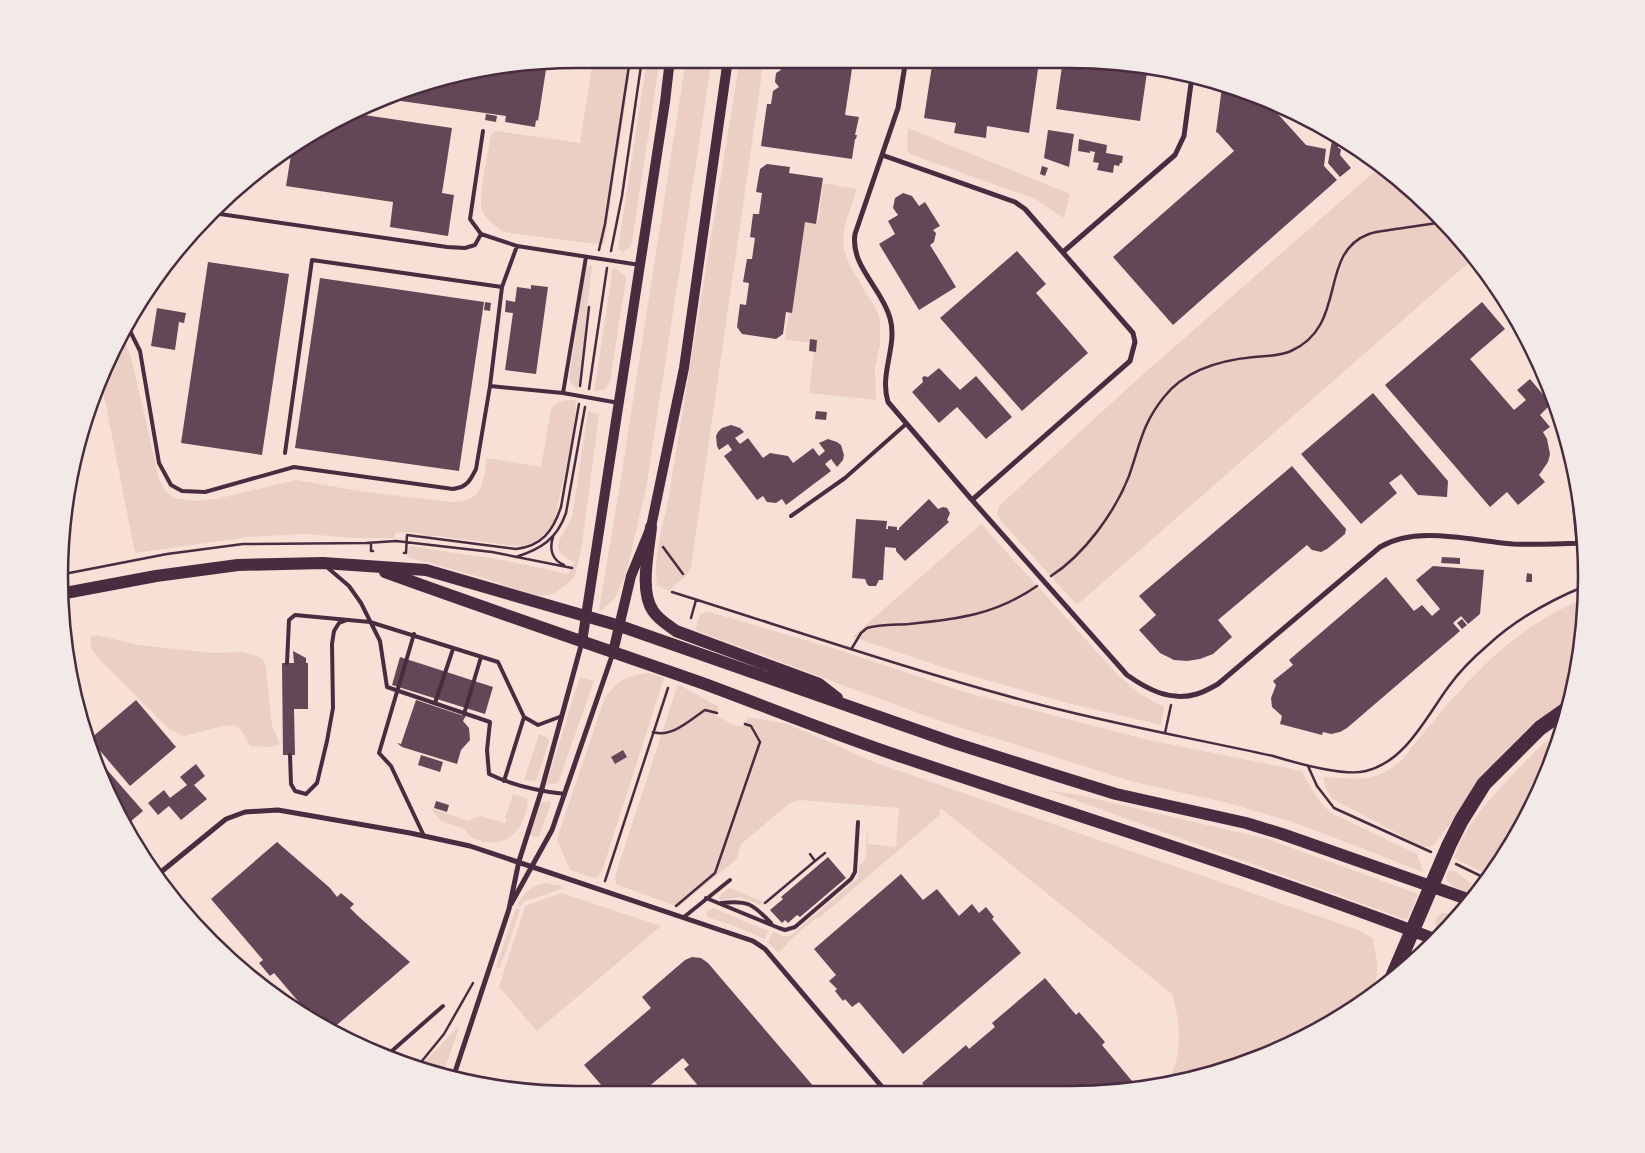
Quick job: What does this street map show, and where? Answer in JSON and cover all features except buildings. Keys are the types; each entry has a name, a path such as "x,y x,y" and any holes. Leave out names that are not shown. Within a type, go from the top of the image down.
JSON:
{"highway":[{"path":"1399,963 1432,888 1443,858 1461,821 1484,784 1540,728 1558,716"}],"main road":[{"path":"582,642 669,68"},
{"path":"727,68 684,368 651,533 646,581 648,594 652,610 662,621 676,631 819,684 847,705"},
{"path":"613,652 632,576 651,533"},
{"path":"68,591 238,564 323,563 426,570 620,626 951,742 1116,794 1246,823 1282,834 1463,898"},
{"path":"370,566 899,756 1137,834 1370,914 1428,936"}],"street":[{"path":"905,68 898,108 853,243 855,254 890,315 893,333 884,384 888,402 1043,582 1127,675 1159,694 1173,696 1196,694 1218,684 1380,547 1402,537 1421,535 1514,544 1576,543"},
{"path":"1063,252 1175,155 1184,136 1191,83"},
{"path":"882,155 1015,202 1025,209 1133,333 1135,342 1130,361 972,500"},
{"path":"455,1071 509,909 519,861 541,792 582,642"},
{"path":"509,909 552,830 613,652"},
{"path":"162,871 226,819 245,812 278,810 470,846 519,861 753,942 765,950 881,1086"}],"lane":[{"path":"483,131 470,219 481,234 517,246 640,265"},
{"path":"220,214 447,247 465,248 475,245 481,234"},
{"path":"130,332 140,351 159,463 172,485 182,491 205,492 294,467 453,489 463,488 476,469 490,386 502,287 517,246"},
{"path":"563,393 586,256"},
{"path":"285,453 312,260 502,287"},
{"path":"490,386 563,393 619,404"},
{"path":"791,516 845,478 906,424"},
{"path":"323,563 349,586 361,603 380,641 388,688 490,722 487,750 489,774 504,781 541,792 565,794"},
{"path":"287,663 289,620 295,615 370,622 414,634 498,662 524,717 538,725 562,716"},
{"path":"290,755 291,784 294,791 306,794 317,783 327,741 332,708 332,644 334,631 339,623 348,620"},
{"path":"414,634 379,753 392,766 424,836"},
{"path":"435,704 453,648"},
{"path":"464,714 481,657"},
{"path":"504,781 524,717"},
{"path":"706,898 785,930 795,927 851,879 855,872 858,822"},
{"path":"684,918 730,880"},
{"path":"719,904 739,901 757,908 773,926"},
{"path":"392,1051 443,1006"}],"path":[{"path":"598,255 605,224 629,68"},
{"path":"516,557 534,551 553,537 562,525 566,514 609,260 622,196 641,68"},
{"path":"852,648 861,633 867,628 940,620 994,610 1018,599 1059,571 1096,533 1110,514 1128,476 1138,442 1152,413 1165,395 1183,379 1223,361 1276,355 1291,351 1312,336 1323,322 1329,307 1338,266 1348,249 1369,234 1434,224"},
{"path":"404,553 406,553 407,535 516,549 527,548 550,532 556,523 561,507 580,396 589,303"},
{"path":"651,533 683,574"},
{"path":"553,537 551,544 552,552 558,563 568,567"},
{"path":"396,541 492,552 572,568"},
{"path":"371,543 370,551 373,551"},
{"path":"672,592 852,648 918,671 1028,702 1273,756 1308,766 1348,772 1364,772 1382,765 1404,749 1450,684 1488,645 1536,611 1577,590"},
{"path":"691,618 696,600"},
{"path":"602,890 668,688"},
{"path":"1165,733 1173,696"},
{"path":"654,732 661,734 674,730 705,710 717,713"},
{"path":"669,912 715,873 760,742 751,726 745,724"},
{"path":"1308,766 1317,786 1334,808 1480,875"},
{"path":"773,926 776,919 765,903 825,853"},
{"path":"810,854 815,861"},
{"path":"422,1061 444,1034 471,984 488,970"}],"shaded area":[{"path":"592,68 631,68 604,245 503,232 483,213 481,207 482,187 491,134 496,131 580,143"},
{"path":"646,68 659,68 632,242 630,247 623,252 618,249"},
{"path":"685,68 711,68 646,488 626,574 615,598 601,611 599,609"},
{"path":"739,68 763,68 691,567 686,576 675,584 670,591 657,586 656,575 657,554 668,501"},
{"path":"908,128 1070,194 1064,218 1035,199 910,154 907,149"},
{"path":"1375,171 1404,194 1428,217 1469,263 1077,605 1000,520 997,515 999,506 1141,376"},
{"path":"823,183 857,189 846,221 843,237 844,250 849,264 880,319 880,345 875,368 876,400 809,393 815,343 785,340 800,221 818,223"},
{"path":"593,265 578,389 571,384 569,379 585,271 589,266"},
{"path":"613,267 625,275 626,279 610,382 605,389 594,392"},
{"path":"125,342 132,361 159,479 166,492 174,498 192,501 216,499 296,480 359,491 450,502 469,499 479,491 484,477 487,458 541,467 551,409 559,402 576,400 574,430 556,514 551,528 532,545 524,547 428,536 412,532 395,533 395,538 354,538 304,534 249,537 135,553 103,390"},
{"path":"588,411 599,415 582,545 575,576 566,585 555,593 541,596 407,557 409,546 503,560 568,574 575,562 560,553 558,542 572,517"},
{"path":"981,524 1117,674 1139,693 1164,706 1161,725 1071,704 951,670 852,637"},
{"path":"1576,603 1568,676 1561,706 1528,729 1500,758 1434,845 1423,847 1333,799 1326,789 1323,777 1355,779 1373,777 1391,768 1402,760 1441,712 1482,667 1530,628 1556,612"},
{"path":"706,611 839,650 968,693 1144,739 1302,771 1315,794 1331,813 1417,854 1423,872 1296,823 1228,803 1134,782 937,720 695,630 700,615"},
{"path":"96,635 139,645 213,653 241,652 263,659 266,667 272,725 280,744 272,747 250,746 241,730 235,725 223,726 184,736 169,729 96,655 90,641 91,637"},
{"path":"649,673 664,678 602,871 596,879 570,870 557,839 604,700 613,687 628,677"},
{"path":"580,677 594,681 558,783 546,785"},
{"path":"678,684 719,707 716,716 733,725 744,726 748,717 788,724 874,762 1361,931 1373,939 1377,975 1375,982 1351,1000 1294,1033 1232,1058 1172,1075 1178,1052 1179,1029 1172,994 942,809 938,812 941,814 818,919 816,918 778,953 768,942 773,932 783,936 790,936 858,878 859,866 866,858 867,833 868,844 896,847 899,808 799,800 789,804 741,844 737,859 678,907 616,884 615,876"},
{"path":"539,734 548,738 549,741 537,778 534,781 524,780"},
{"path":"1551,738 1525,802 1482,872 1454,858 1465,834 1488,802"},
{"path":"1047,790 1079,795 1267,839 1418,894 1407,920"},
{"path":"513,794 526,798 528,801 526,812 517,830 503,841 484,842 473,838 462,828 441,821 431,808 467,821 480,816 505,823"},
{"path":"549,801 551,804 539,836 533,837 530,832 540,803"},
{"path":"1449,871 1455,871 1473,885 1467,892 1454,887 1447,881"},
{"path":"545,883 562,886 561,889 523,902 521,906 517,905 528,891"},
{"path":"730,888 763,902 760,905 740,897 721,900 719,898 720,895"},
{"path":"561,893 661,926 537,1031 499,987 525,906"},
{"path":"516,908 520,910 500,968 496,967"},
{"path":"713,908 768,931 765,939 707,917 706,912"},
{"path":"1442,913 1450,913 1437,927 1436,918"},
{"path":"460,1025 445,1068 423,1061"}]}
